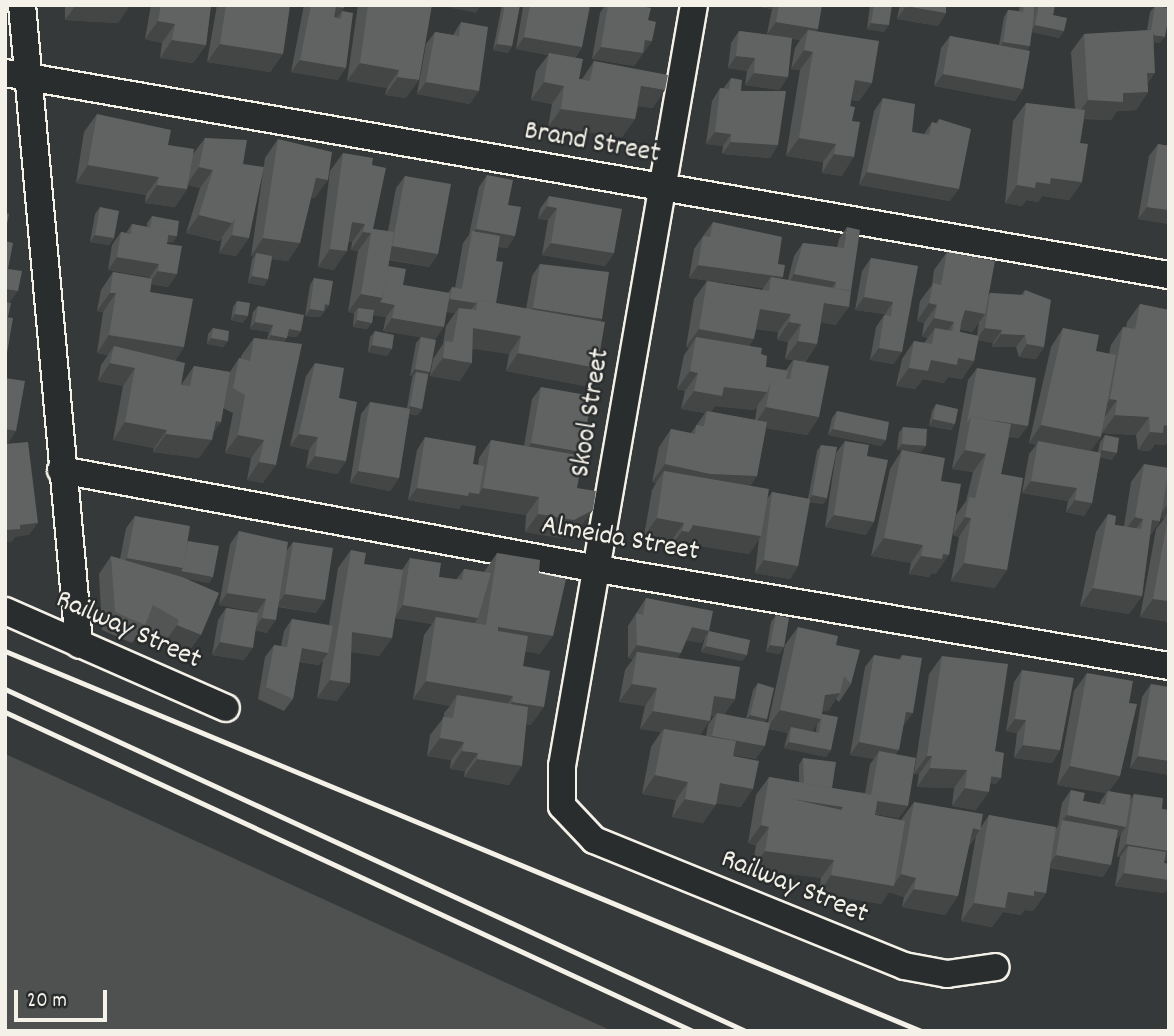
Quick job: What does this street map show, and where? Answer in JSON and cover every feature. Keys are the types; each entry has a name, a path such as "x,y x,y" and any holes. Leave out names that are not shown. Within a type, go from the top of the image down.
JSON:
{"street":[{"path":"22,5 17,75 79,644"},
{"name":"Skool Street","path":"579,825 562,806 562,766 694,5"},
{"name":"Brand Street","path":"17,75 1169,275"},
{"name":"Almeida Street","path":"61,470 598,569 1169,666"},
{"name":"Railway Street","path":"5,611 226,708"},
{"name":"Railway Street","path":"579,825 594,840 904,967 947,974 996,967"}],"shaded area":[{"path":"5,754 12,757 612,1031 5,1031"}],"building":[{"path":"161,5 211,5 206,45 172,40 175,24 158,21"},
{"path":"226,5 290,5 283,54 220,44"},
{"path":"311,5 344,5 344,8 336,7 334,17 341,19 342,11 353,13 346,68 300,60"},
{"path":"368,5 432,5 419,80 398,77 399,70 360,63"},
{"path":"505,5 520,5 512,46 497,44"},
{"path":"530,5 590,6 582,47 524,37"},
{"path":"608,5 651,8 648,20 656,22 652,41 645,40 643,53 601,47"},
{"path":"779,5 822,5 818,29 776,22"},
{"path":"874,5 892,5 889,25 871,23"},
{"path":"946,5 946,13 906,6"},
{"path":"1024,5 1035,5 1030,46 1003,42 1008,10 1023,12"},
{"path":"1039,5 1055,5 1053,15 1067,18 1064,31 1035,25"},
{"path":"1155,6 1169,8 1165,37 1154,35 1151,30"},
{"path":"461,22 488,27 479,91 426,82 435,32 459,36"},
{"path":"808,30 879,41 872,83 855,80 850,106 855,107 852,121 860,122 854,157 834,154 836,144 799,138 813,52 804,50"},
{"path":"1153,30 1155,73 1147,73 1148,92 1123,93 1123,102 1088,100 1084,34"},
{"path":"739,31 792,38 788,77 754,73 755,58 736,56"},
{"path":"950,36 1030,51 1023,89 943,74"},
{"path":"549,53 583,59 579,79 590,81 594,61 668,75 665,90 641,86 635,119 561,109 564,86 544,82"},
{"path":"731,78 742,80 741,91 786,91 778,145 731,142 731,134 715,132 720,88 729,89"},
{"path":"883,98 915,104 912,132 929,135 932,122 938,124 939,119 971,129 959,189 867,172"},
{"path":"1026,103 1085,110 1080,143 1088,144 1082,182 1051,178 1050,184 1036,182 1035,188 1017,185"},
{"path":"97,114 171,130 168,145 194,149 187,189 157,185 159,177 88,165"},
{"path":"205,138 247,140 243,164 264,167 249,238 232,235 235,218 232,223 199,215 213,170 199,167"},
{"path":"278,139 332,152 328,180 316,178 300,243 263,238"},
{"path":"1158,144 1169,146 1169,210 1147,207"},
{"path":"343,153 373,158 372,165 386,168 373,229 394,232 383,298 361,294 371,233 363,232 365,224 352,222 347,251 330,249"},
{"path":"487,175 513,180 508,205 521,207 515,236 476,229"},
{"path":"405,176 451,184 438,254 392,246"},
{"path":"549,196 622,209 614,253 551,243 557,208 547,206"},
{"path":"100,207 119,211 114,238 95,235"},
{"path":"5,213 9,214 5,234"},
{"path":"152,216 179,221 177,236 168,235 169,231 150,228"},
{"path":"713,222 782,237 778,264 785,265 783,277 698,265 703,236 710,237"},
{"path":"132,224 169,231 167,244 182,246 177,274 158,271 159,264 117,257 121,232 131,234"},
{"path":"847,227 860,230 851,291 835,288 836,282 794,274 803,243 844,248"},
{"path":"472,231 500,236 496,261 503,262 496,303 450,299 452,287 462,289"},
{"path":"5,241 13,243 8,269 22,271 18,291 5,289"},
{"path":"947,252 995,261 985,314 965,310 961,323 960,332 979,336 974,361 958,358 957,365 931,360 928,371 909,368 914,341 932,344 935,328 952,331 954,322 934,318 937,305 929,303 933,283 941,285"},
{"path":"256,253 272,256 268,279 252,276"},
{"path":"871,258 918,266 902,352 879,348 884,315 891,316 893,302 864,297"},
{"path":"540,264 609,272 602,319 533,308"},
{"path":"388,266 406,269 403,285 450,293 444,327 392,318 395,305 380,302"},
{"path":"113,272 152,279 150,292 193,299 184,347 109,335 116,293 110,293"},
{"path":"771,277 851,291 849,307 824,303 817,344 798,341 801,324 789,322 791,314 760,309 754,339 699,329 707,281 769,291"},
{"path":"314,278 333,281 329,305 325,304 324,311 310,309"},
{"path":"1025,290 1051,300 1044,347 1027,344 1025,335 1001,334 1002,330 985,328 990,293 1024,295"},
{"path":"478,300 605,322 597,368 518,353 521,336 473,328 472,363 443,358 445,341 453,342 459,308 476,310"},
{"path":"237,301 250,303 248,316 235,314"},
{"path":"5,302 11,303 8,317 5,317"},
{"path":"1140,304 1169,310 1169,426 1164,425 1163,433 1150,432 1149,417 1115,415 1117,400 1110,399 1123,327 1135,329"},
{"path":"258,306 304,315 301,331 289,329 287,338 271,335 273,325 255,322"},
{"path":"358,308 374,310 372,323 357,320"},
{"path":"5,317 13,318 6,359 5,359"},
{"path":"213,328 229,331 228,341 211,338"},
{"path":"1063,328 1099,335 1096,351 1116,355 1101,437 1041,425"},
{"path":"375,331 394,335 392,349 372,345"},
{"path":"421,337 436,340 430,372 415,369"},
{"path":"696,337 762,348 761,354 767,356 766,367 788,371 786,379 790,379 794,360 829,366 819,417 766,407 771,380 767,392 724,387 722,396 694,391 698,373 690,371"},
{"path":"254,338 302,344 276,465 259,462 264,440 238,435 245,395 233,388 239,358 250,361"},
{"path":"114,346 185,363 181,385 190,386 194,366 230,372 221,422 216,421 212,440 166,434 167,430 125,422 135,368 110,363"},
{"path":"315,363 344,368 339,398 357,402 346,461 315,456 318,437 299,434"},
{"path":"977,368 1036,378 1028,426 971,417 967,423"},
{"path":"416,372 428,374 422,409 410,406"},
{"path":"5,378 25,381 16,431 5,429"},
{"path":"541,387 592,396 582,452 531,443"},
{"path":"370,402 410,409 399,478 358,471"},
{"path":"936,404 958,409 955,424 933,419"},
{"path":"707,411 767,422 757,476 710,474 665,464 671,429 695,434 696,425 704,426"},
{"path":"837,411 889,422 886,440 833,429"},
{"path":"971,417 1011,424 1001,474 1023,478 1007,570 964,563 971,518 965,517 969,497 975,498 986,454 965,450"},
{"path":"903,427 927,429 926,446 902,444"},
{"path":"1105,435 1119,438 1117,453 1102,450"},
{"path":"425,437 476,446 473,464 484,466 479,494 469,492 468,496 417,488"},
{"path":"491,440 583,456 577,488 596,491 593,510 574,520 538,514 539,497 483,488"},
{"path":"845,441 869,445 867,456 888,460 874,522 834,515"},
{"path":"1038,441 1101,453 1092,503 1075,500 1077,488 1031,481"},
{"path":"28,442 38,523 20,525 20,529 5,530 5,444"},
{"path":"821,445 837,447 827,498 812,495"},
{"path":"902,450 945,458 941,481 961,484 949,555 943,554 942,559 921,556 923,545 884,538"},
{"path":"1144,464 1169,468 1160,521 1152,520 1142,596 1093,588 1108,514 1116,516 1115,525 1141,529 1143,519 1135,517"},
{"path":"664,471 769,489 761,536 693,525 689,532 682,531 684,523 657,518"},
{"path":"772,492 810,499 798,566 764,560"},
{"path":"1169,512 1169,601 1153,599"},
{"path":"135,516 190,526 183,568 127,558"},
{"path":"239,531 288,542 276,620 262,618 266,599 227,593"},
{"path":"188,541 219,546 213,577 181,571"},
{"path":"293,542 333,548 325,600 285,594"},
{"path":"351,550 366,553 364,564 403,570 392,638 352,632 350,683 330,680"},
{"path":"497,553 540,560 539,573 566,579 553,636 498,627 498,631 528,636 523,666 550,671 544,707 512,702 513,696 426,681 436,617 486,625"},
{"path":"111,556 182,577 219,593 201,635 177,625 179,620 153,605 145,625 115,612"},
{"path":"410,558 441,563 439,577 462,580 464,569 491,573 478,618 403,605"},
{"path":"646,598 713,611 709,631 692,627 681,653 637,645 636,613 643,615"},
{"path":"226,608 258,613 253,648 220,642"},
{"path":"776,615 789,618 784,647 770,645"},
{"path":"292,619 333,626 328,653 302,648 293,699 266,687 274,645 287,647"},
{"path":"798,627 838,636 836,645 860,650 851,684 844,676 840,693 825,695 821,719 780,710"},
{"path":"709,631 750,640 747,655 706,646"},
{"path":"637,652 740,667 735,699 714,696 710,721 653,711 657,688 632,684"},
{"path":"874,655 901,660 902,655 922,658 913,713 906,712 899,750 859,742"},
{"path":"942,656 1008,664 989,792 965,788 967,770 930,768 932,756 927,756"},
{"path":"1022,670 1074,678 1060,750 1023,745 1026,720 1015,719"},
{"path":"1087,673 1133,681 1129,703 1137,704 1120,776 1070,766"},
{"path":"758,683 774,688 767,719 750,715"},
{"path":"1151,684 1169,687 1169,761 1138,756"},
{"path":"457,695 528,707 522,766 477,759 478,753 462,751 464,742 440,738 443,717 453,718"},
{"path":"717,713 770,723 765,746 712,736"},
{"path":"822,714 838,717 831,750 789,742 791,727 819,733"},
{"path":"664,729 736,741 733,756 759,761 753,789 720,783 716,805 685,799 688,782 655,775"},
{"path":"879,751 916,758 908,806 877,801 878,796 871,795"},
{"path":"995,751 1004,753 1001,778 991,776"},
{"path":"803,758 836,762 832,788 804,783"},
{"path":"769,777 878,796 875,815 905,821 894,886 831,875 834,860 765,851 769,827 761,825","holes":["792,799 843,807 842,810"]},
{"path":"1071,790 1085,793 1083,801 1105,805 1108,791 1131,795 1126,827 1067,815"},
{"path":"1134,794 1163,798 1162,809 1169,810 1169,851 1126,844"},
{"path":"914,802 983,814 980,830 973,828 958,896 914,889 916,878 901,874"},
{"path":"989,815 1056,827 1046,893 1034,891 1034,896 1008,892 1005,908 974,903"},
{"path":"1062,820 1118,830 1111,865 1056,855"},
{"path":"1128,846 1166,852 1164,863 1169,864 1169,880 1124,873"}],"railway":[{"path":"5,651 921,1031"},
{"path":"5,689 745,1031"},
{"path":"5,712 693,1031"}]}
